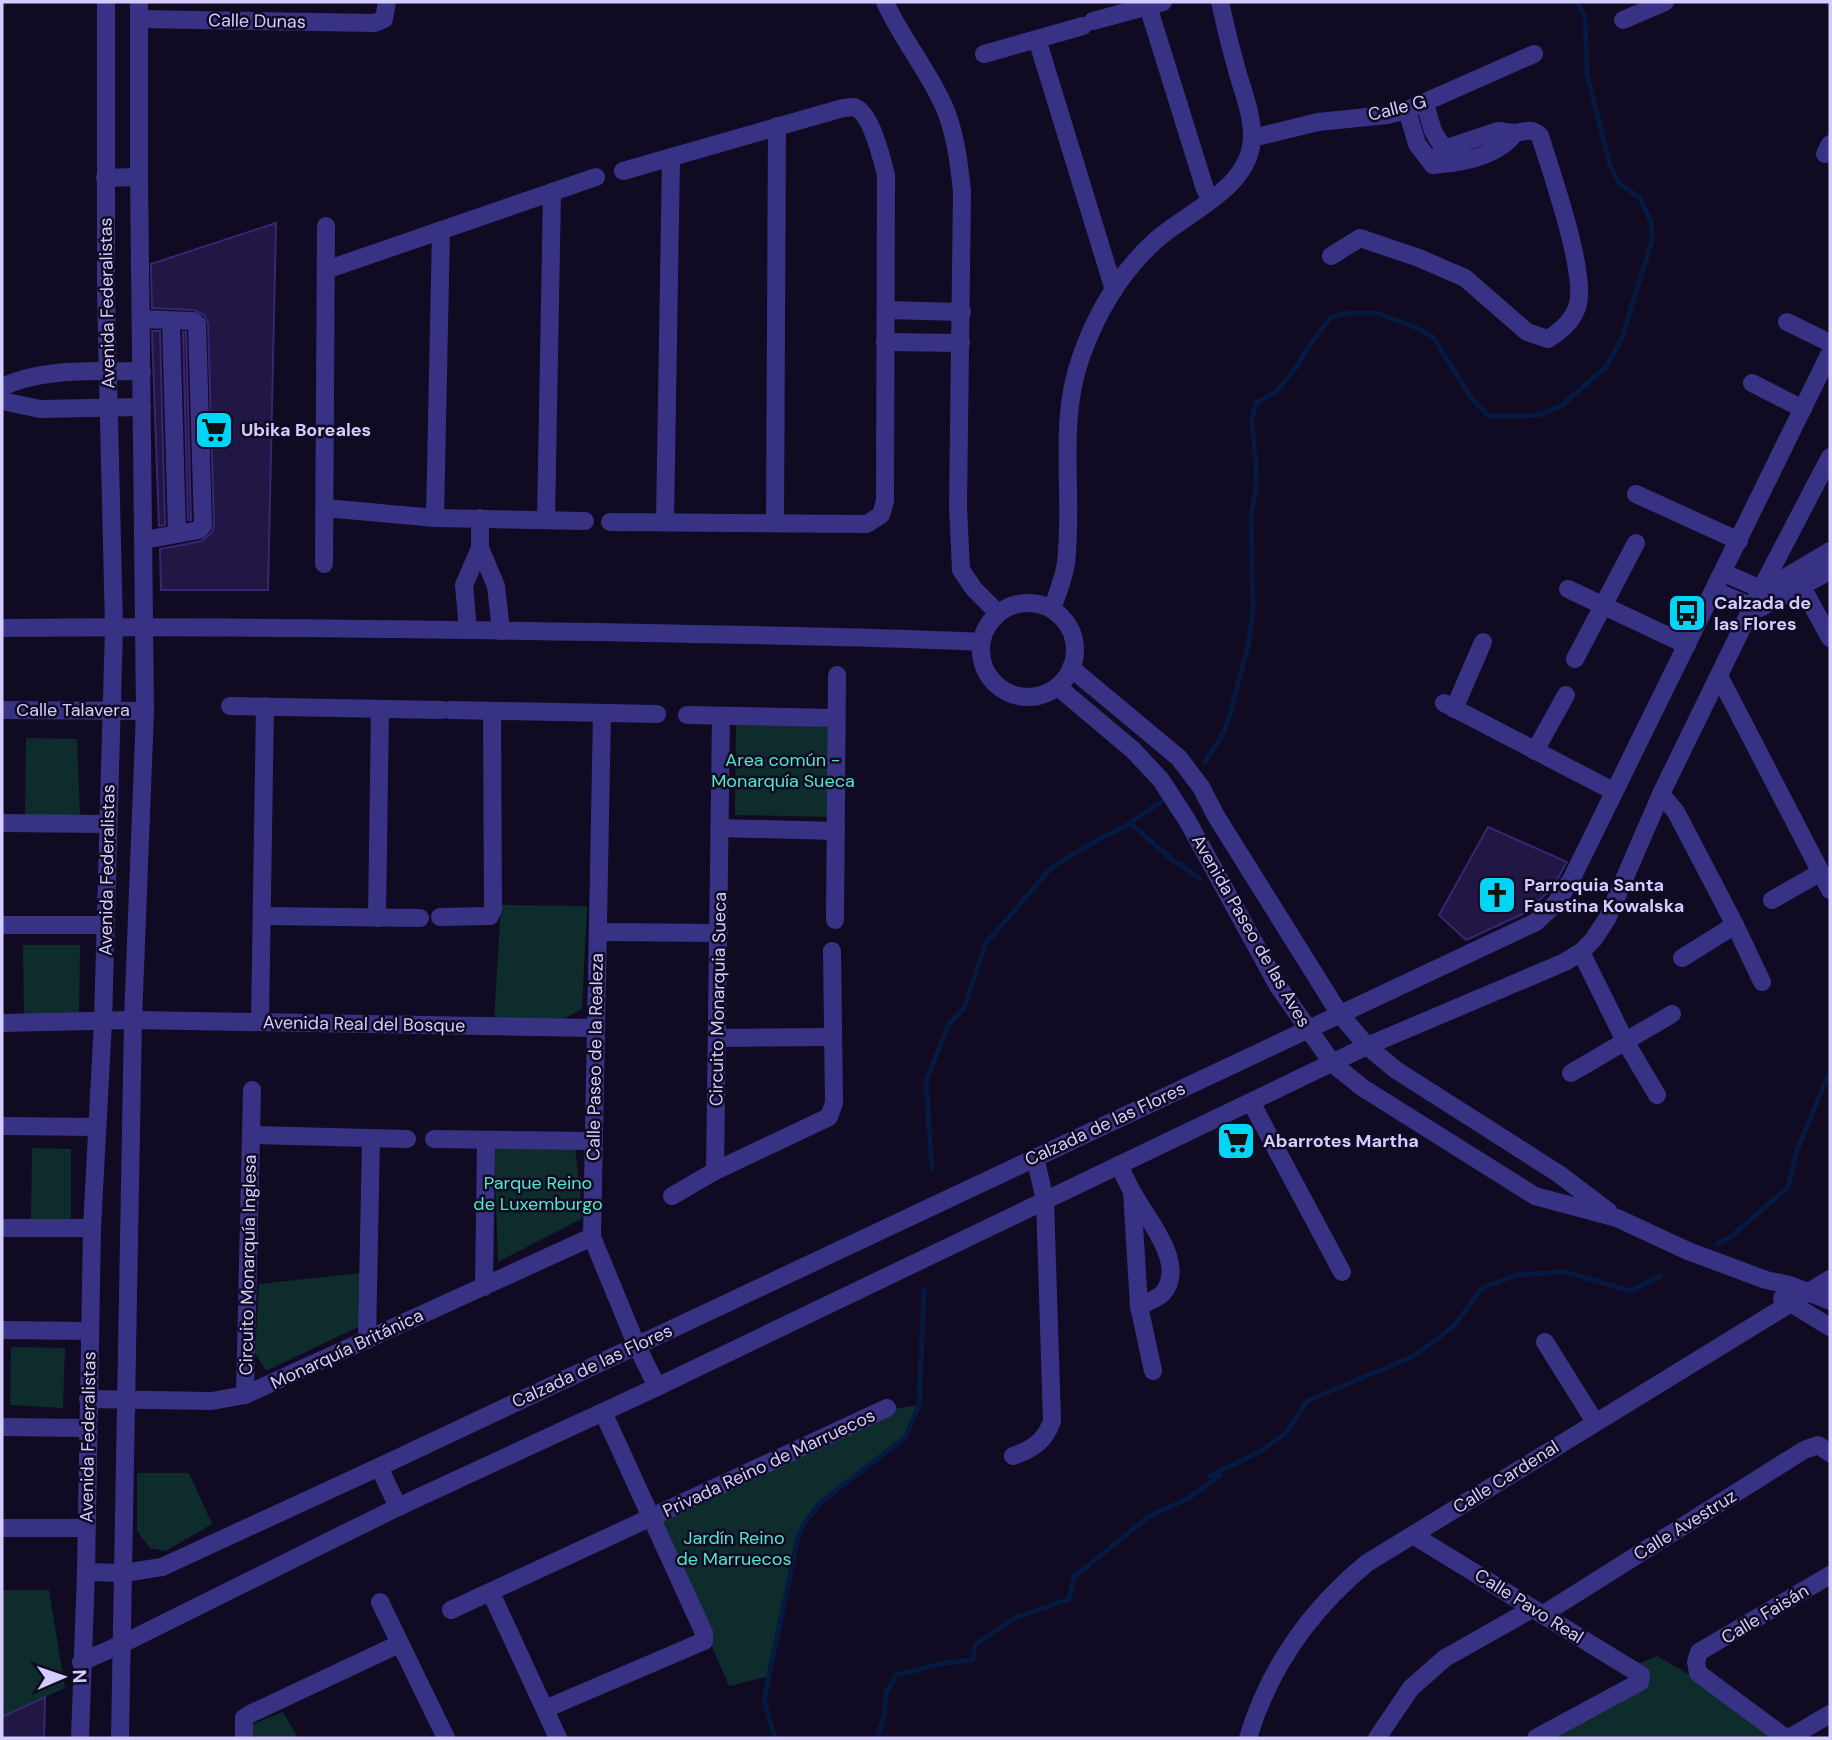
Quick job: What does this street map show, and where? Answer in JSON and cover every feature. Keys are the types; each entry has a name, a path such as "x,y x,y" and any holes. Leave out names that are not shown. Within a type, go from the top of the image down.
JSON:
{"street":[{"name":"Avenida Federalistas","path":"80,1738 92,1228 103,1021 114,627 105,178 106,2"},
{"name":"Calle Dunas","path":"139,10 374,23 384,19 387,2"},
{"path":"1052,609 1066,566 1071,403 1080,359 1101,309 1129,270 1154,242 1233,182 1246,163 1252,138 1250,114 1220,2"},
{"path":"1623,20 1665,2"},
{"path":"984,54 1155,4 1205,189 1211,200"},
{"path":"887,6 946,111 957,150 962,191 958,507 961,570 974,589 998,613"},
{"name":"Avenida Federalistas","path":"120,1738 132,1020 145,710 139,10"},
{"path":"1037,39 1114,290"},
{"name":"Calle G","path":"1252,138 1318,122 1387,115 1407,110 1534,54"},
{"path":"1425,104 1433,131 1444,149"},
{"path":"610,523 867,524 881,515 885,501 886,175 879,148 865,115 855,107 842,108 623,171"},
{"path":"1407,110 1417,144 1433,165"},
{"path":"775,522 778,126"},
{"path":"1331,256 1360,238 1383,245 1465,278 1527,332 1548,339 1564,329 1578,304 1578,286 1573,247 1540,136 1536,131 1529,130 1515,133 1498,131 1444,149 1433,165"},
{"path":"1433,165 1460,163 1506,146 1515,133"},
{"path":"665,523 671,157"},
{"path":"105,178 139,177"},
{"path":"326,270 596,177"},
{"path":"546,520 552,192"},
{"path":"324,564 326,226"},
{"path":"435,517 440,230"},
{"path":"886,310 962,312"},
{"path":"141,319 192,321 197,324 203,525 199,530 144,540"},
{"path":"171,320 177,534"},
{"path":"1787,321 1830,344"},
{"path":"885,342 961,343"},
{"name":"Calzada de las Flores","path":"86,1572 124,1573 162,1567 1536,922 1556,903 1571,880 1830,353"},
{"path":"2,387 22,378 41,374 142,371"},
{"path":"1752,383 1803,409"},
{"path":"2,401 40,408 142,407"},
{"path":"81,1661 122,1644 398,1507 657,1387 1367,1046 1565,962 1581,952 1607,919 1661,794 1761,589 1829,466"},
{"path":"1636,494 1739,541"},
{"path":"325,508 435,517 585,521"},
{"path":"480,518 480,548 496,586 501,631"},
{"path":"1574,659 1636,543"},
{"path":"468,630 464,585 480,548"},
{"path":"1724,573 1761,589 1776,584 1830,551"},
{"path":"1715,591 1753,607 1767,605 1830,571"},
{"path":"1802,587 1830,638"},
{"path":"1568,589 1687,645"},
{"path":"1030,602 1052,609 1061,616 1073,635 1075,657 1071,668 1058,687 1037,696 1015,696 1004,691 988,676 983,665 981,642 984,631 998,613 1008,607 1030,602"},
{"path":"2,628 468,630 981,642"},
{"path":"1483,642 1449,706 1613,791"},
{"name":"Avenida Paseo de las Aves","path":"1071,668 1179,758 1201,787 1216,817 1339,1013 1367,1046 1396,1070 1559,1174 1617,1218"},
{"path":"835,920 837,675"},
{"path":"1719,676 1822,861 1830,890"},
{"name":"Avenida Paseo de las Aves","path":"1058,687 1142,760 1161,780 1192,828 1278,986 1306,1029 1333,1064 1363,1088 1535,1196 1617,1218 1688,1251 1830,1301"},
{"path":"1535,751 1566,695"},
{"path":"230,706 657,714"},
{"path":"260,1022 265,706"},
{"path":"377,918 380,709"},
{"name":"Calle Talavera","path":"2,710 145,710"},
{"path":"440,917 490,916 493,909 492,711"},
{"name":"Calle Paseo de la Realeza","path":"602,713 592,1237 636,1344 657,1387"},
{"path":"687,715 836,718"},
{"name":"Circuito Monarquia Sueca","path":"715,1171 721,716"},
{"path":"1661,794 1675,812 1762,982"},
{"path":"1192,828 1216,817"},
{"path":"2,823 107,824"},
{"path":"720,828 836,831"},
{"path":"1772,900 1822,861"},
{"path":"262,916 420,918"},
{"path":"2,925 105,925"},
{"path":"1682,958 1735,925"},
{"path":"598,932 719,933"},
{"path":"672,1196 715,1171 829,1117 834,1103 832,951"},
{"path":"1581,952 1625,1041 1657,1095"},
{"path":"1571,1073 1672,1014"},
{"name":"Avenida Real del Bosque","path":"2,1023 132,1020 596,1028"},
{"path":"717,1038 833,1037"},
{"name":"Circuito Monarquía Inglesa","path":"245,1395 252,1090"},
{"path":"1251,1102 1342,1272"},
{"path":"2,1126 97,1127"},
{"name":"Circuito Monarquía Inglesa","path":"251,1135 407,1139"},
{"path":"367,1340 371,1138"},
{"path":"434,1139 594,1142"},
{"path":"484,1286 486,1140"},
{"path":"1013,1456 1039,1444 1048,1433 1052,1421 1045,1200 1035,1157"},
{"path":"1119,1165 1132,1192 1165,1245 1170,1264 1170,1281 1162,1294 1139,1306"},
{"path":"1132,1192 1139,1306 1153,1371"},
{"path":"2,1228 92,1228"},
{"name":"Monarquía Británica","path":"88,1399 212,1401 245,1395 592,1237"},
{"name":"Calle Cardenal","path":"1248,1738 1258,1705 1276,1671 1313,1615 1342,1583 1367,1563 1830,1279"},
{"name":"Avenida Paseo de las Aves","path":"1766,1280 1790,1303 1830,1327"},
{"path":"2,1329 90,1331"},
{"path":"1545,1342 1595,1422"},
{"name":"Privada Reino de Marruecos","path":"451,1610 887,1408"},
{"path":"545,1709 704,1641 704,1633 603,1412"},
{"path":"2,1427 88,1428"},
{"name":"Calle Avestruz","path":"1377,1738 1411,1688 1446,1657 1537,1612 1804,1450 1818,1445 1830,1453"},
{"path":"379,1467 398,1507"},
{"path":"2,1528 86,1528"},
{"name":"Calle Pavo Real","path":"1413,1535 1641,1675 1642,1679 1633,1686 1536,1738"},
{"name":"Calle Faisán","path":"1814,1732 1783,1736 1698,1673 1696,1662 1699,1652 1830,1575"},
{"path":"491,1593 558,1738"},
{"path":"380,1602 446,1738"},
{"path":"244,1738 244,1718 250,1714 399,1644"},
{"path":"1814,1732 1830,1714"}],"green space":[{"name":"Area común - Monarquía Sueca","path":"736,723 831,726 830,817 735,815"},
{"path":"26,738 77,739 80,815 25,816"},
{"path":"501,905 587,906 582,1009 565,1018 494,1021"},
{"path":"23,945 80,945 79,1019 24,1020"},
{"name":"Parque Reino de Luxemburgo","path":"575,1147 583,1218 498,1262 494,1149"},
{"path":"32,1148 71,1149 71,1219 31,1219"},
{"path":"361,1273 360,1326 266,1371 255,1353 259,1284"},
{"path":"11,1347 65,1348 63,1408 10,1405"},
{"name":"Jardín Reino de Marruecos","path":"919,1405 905,1438 821,1501 804,1524 795,1550 769,1676 729,1686 657,1520 887,1410"},
{"path":"137,1473 189,1473 212,1524 166,1551 150,1548 137,1531"},
{"path":"2,1590 49,1590 65,1688 2,1717"},
{"path":"1657,1656 1723,1694 1780,1738 1542,1738 1644,1680 1630,1667"},
{"path":"283,1712 298,1738 250,1738 250,1725"}],"building":[{"name":"Ubika Boreales","path":"276,223 268,590 161,590 160,549 202,541 212,532 214,525 208,323 204,315 194,310 152,308 151,264"},
{"path":"152,331 160,331 165,525 159,526"},
{"path":"183,332 186,332 191,520 188,520"},
{"name":"Parroquia Santa Faustina Kowalska","path":"1488,827 1567,862 1553,887 1527,912 1466,940 1439,915"},
{"path":"45,1697 44,1738 2,1738 2,1717"}],"waterway":[{"path":"1205,762 1228,721 1249,642 1253,609 1251,516 1257,481 1252,420 1256,403 1276,392 1331,317 1349,313 1377,313 1433,337 1472,399 1489,416 1539,415 1561,406 1606,367 1621,340 1652,241 1651,222 1640,198 1619,183 1610,165 1587,75 1585,17 1577,2"},
{"path":"932,1169 926,1082 948,1025 964,1008 986,943 1052,867 1122,828 1167,798"},
{"path":"1130,823 1177,864 1200,879"},
{"path":"1717,1244 1732,1236 1788,1187 1797,1150 1830,1071"},
{"path":"877,1738 884,1716 886,1693 896,1675 945,1663 973,1660 975,1644 1017,1617 1069,1599 1074,1577 1148,1517 1189,1498 1221,1475 1209,1476 1259,1452 1286,1433 1307,1401 1414,1356 1454,1326 1482,1288 1517,1275 1565,1272 1631,1291 1660,1276"},
{"path":"775,1738 764,1700 798,1537 804,1524 821,1502 905,1438 919,1405 924,1289"}],"place":[{"name":"Ubika Boreales","path":"214,430"},
{"name":"Calzada de las Flores","path":"1687,613"},
{"name":"Parroquia Santa Faustina Kowalska","path":"1497,895"},
{"name":"Abarrotes Martha","path":"1236,1141"}]}
